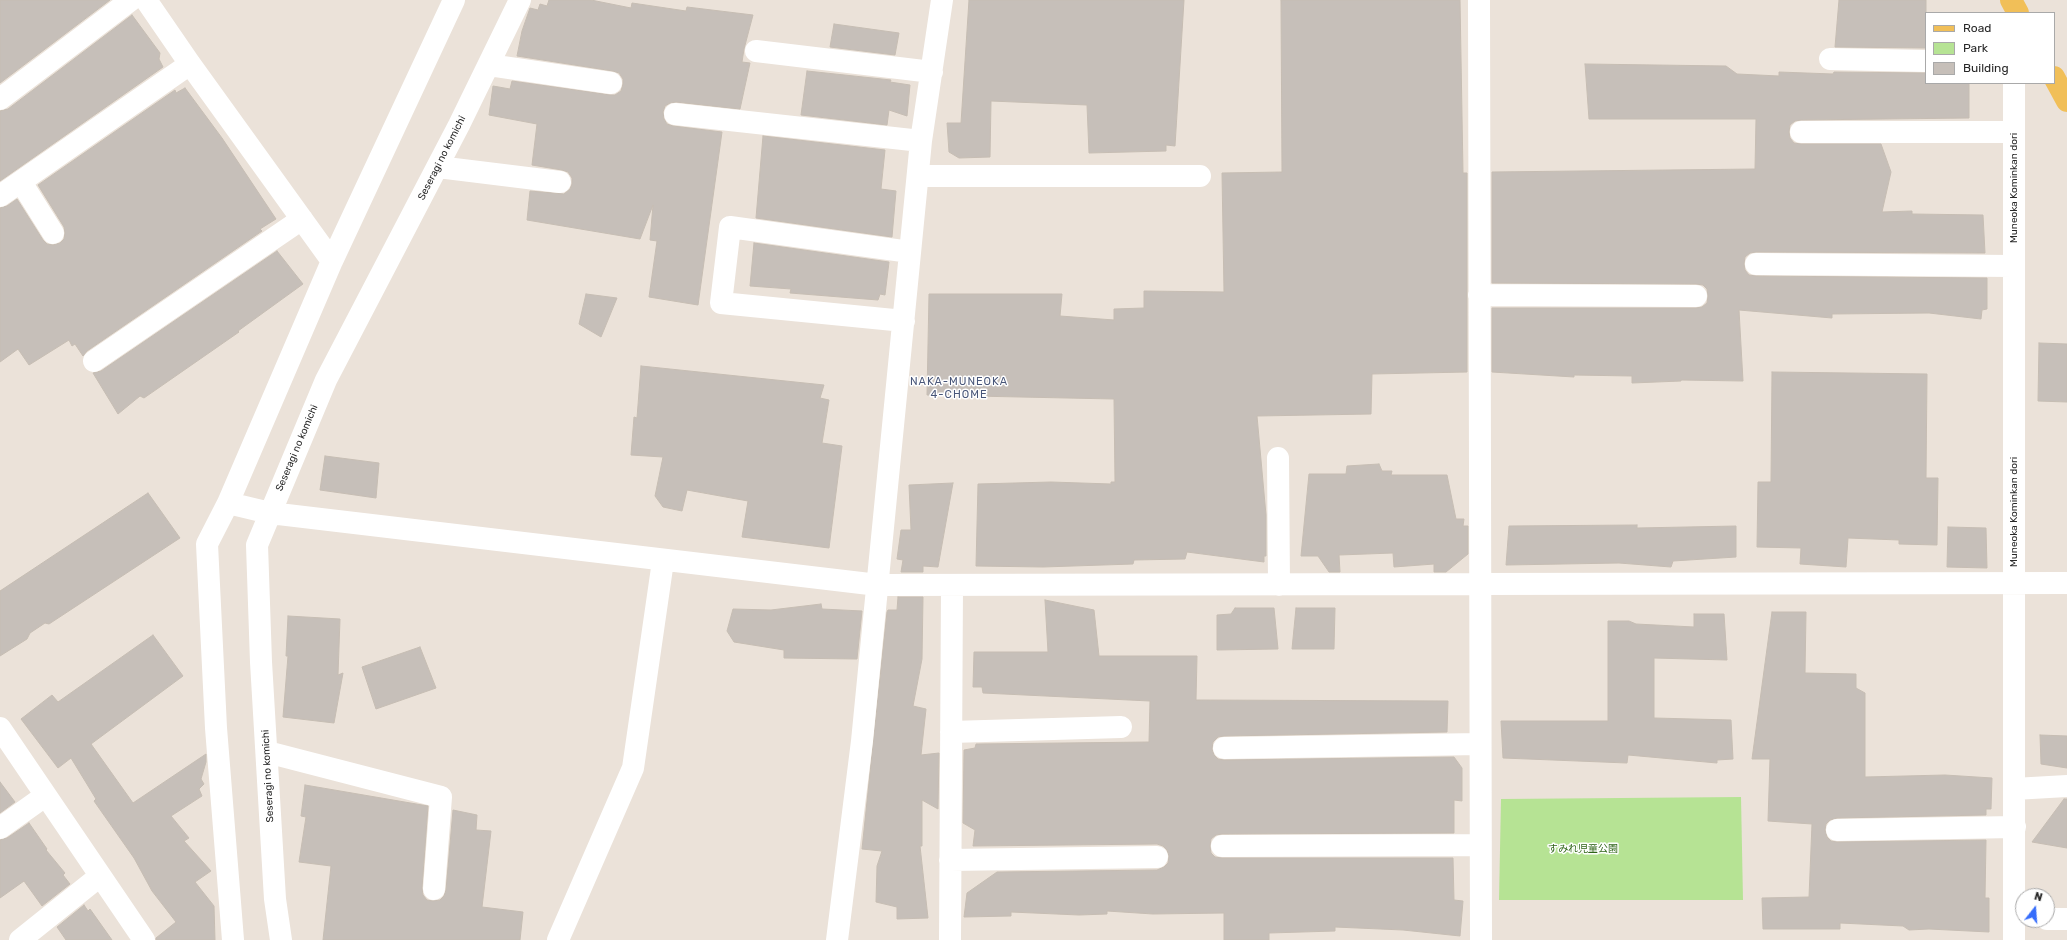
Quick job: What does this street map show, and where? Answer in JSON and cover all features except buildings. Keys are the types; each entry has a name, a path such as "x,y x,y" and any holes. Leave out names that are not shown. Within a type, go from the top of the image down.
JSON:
{"street":[{"path":"0,99 131,0"},
{"path":"146,0 190,64 332,261"},
{"path":"233,940 216,728 207,552 236,505 332,261 454,0"},
{"name":"Seseragi no komichi","path":"281,940 276,899 266,752 257,545 269,512 326,380 438,167 520,0"},
{"path":"837,940 862,741 921,141 942,0"},
{"path":"1479,0 1481,940"},
{"path":"756,51 932,72"},
{"path":"1830,59 1925,61"},
{"path":"0,196 190,64"},
{"path":"489,65 611,83"},
{"name":"Muneoka Kominkan dori","path":"2014,84 2014,827 2016,888"},
{"path":"675,114 921,141"},
{"path":"1801,132 2014,132"},
{"path":"438,167 560,182"},
{"path":"918,176 1200,176"},
{"path":"21,182 53,233"},
{"path":"94,361 302,219"},
{"path":"904,321 721,303 730,227 910,252"},
{"path":"1756,264 2014,266"},
{"path":"1479,295 1696,296"},
{"path":"1278,458 1279,585"},
{"path":"236,505 269,512 878,586 2067,583"},
{"path":"558,940 633,768 663,561"},
{"path":"950,940 952,586"},
{"path":"951,732 1121,727"},
{"path":"3,738 45,796 144,940"},
{"path":"1224,748 1480,744"},
{"path":"266,752 441,797 434,889"},
{"path":"2014,789 2067,786"},
{"path":"0,828 45,796"},
{"path":"1837,830 2014,827"},
{"path":"1222,846 1480,845"},
{"path":"950,860 1157,857"},
{"path":"20,940 100,876"},
{"path":"2055,919 2067,919"}],"green space":[{"name":"すみれ児童公園","path":"1741,797 1743,900 1499,900 1501,799"}],"district":[{"name":"NAKA-MUNEOKA 4-CHOME","path":"959,388"}]}
